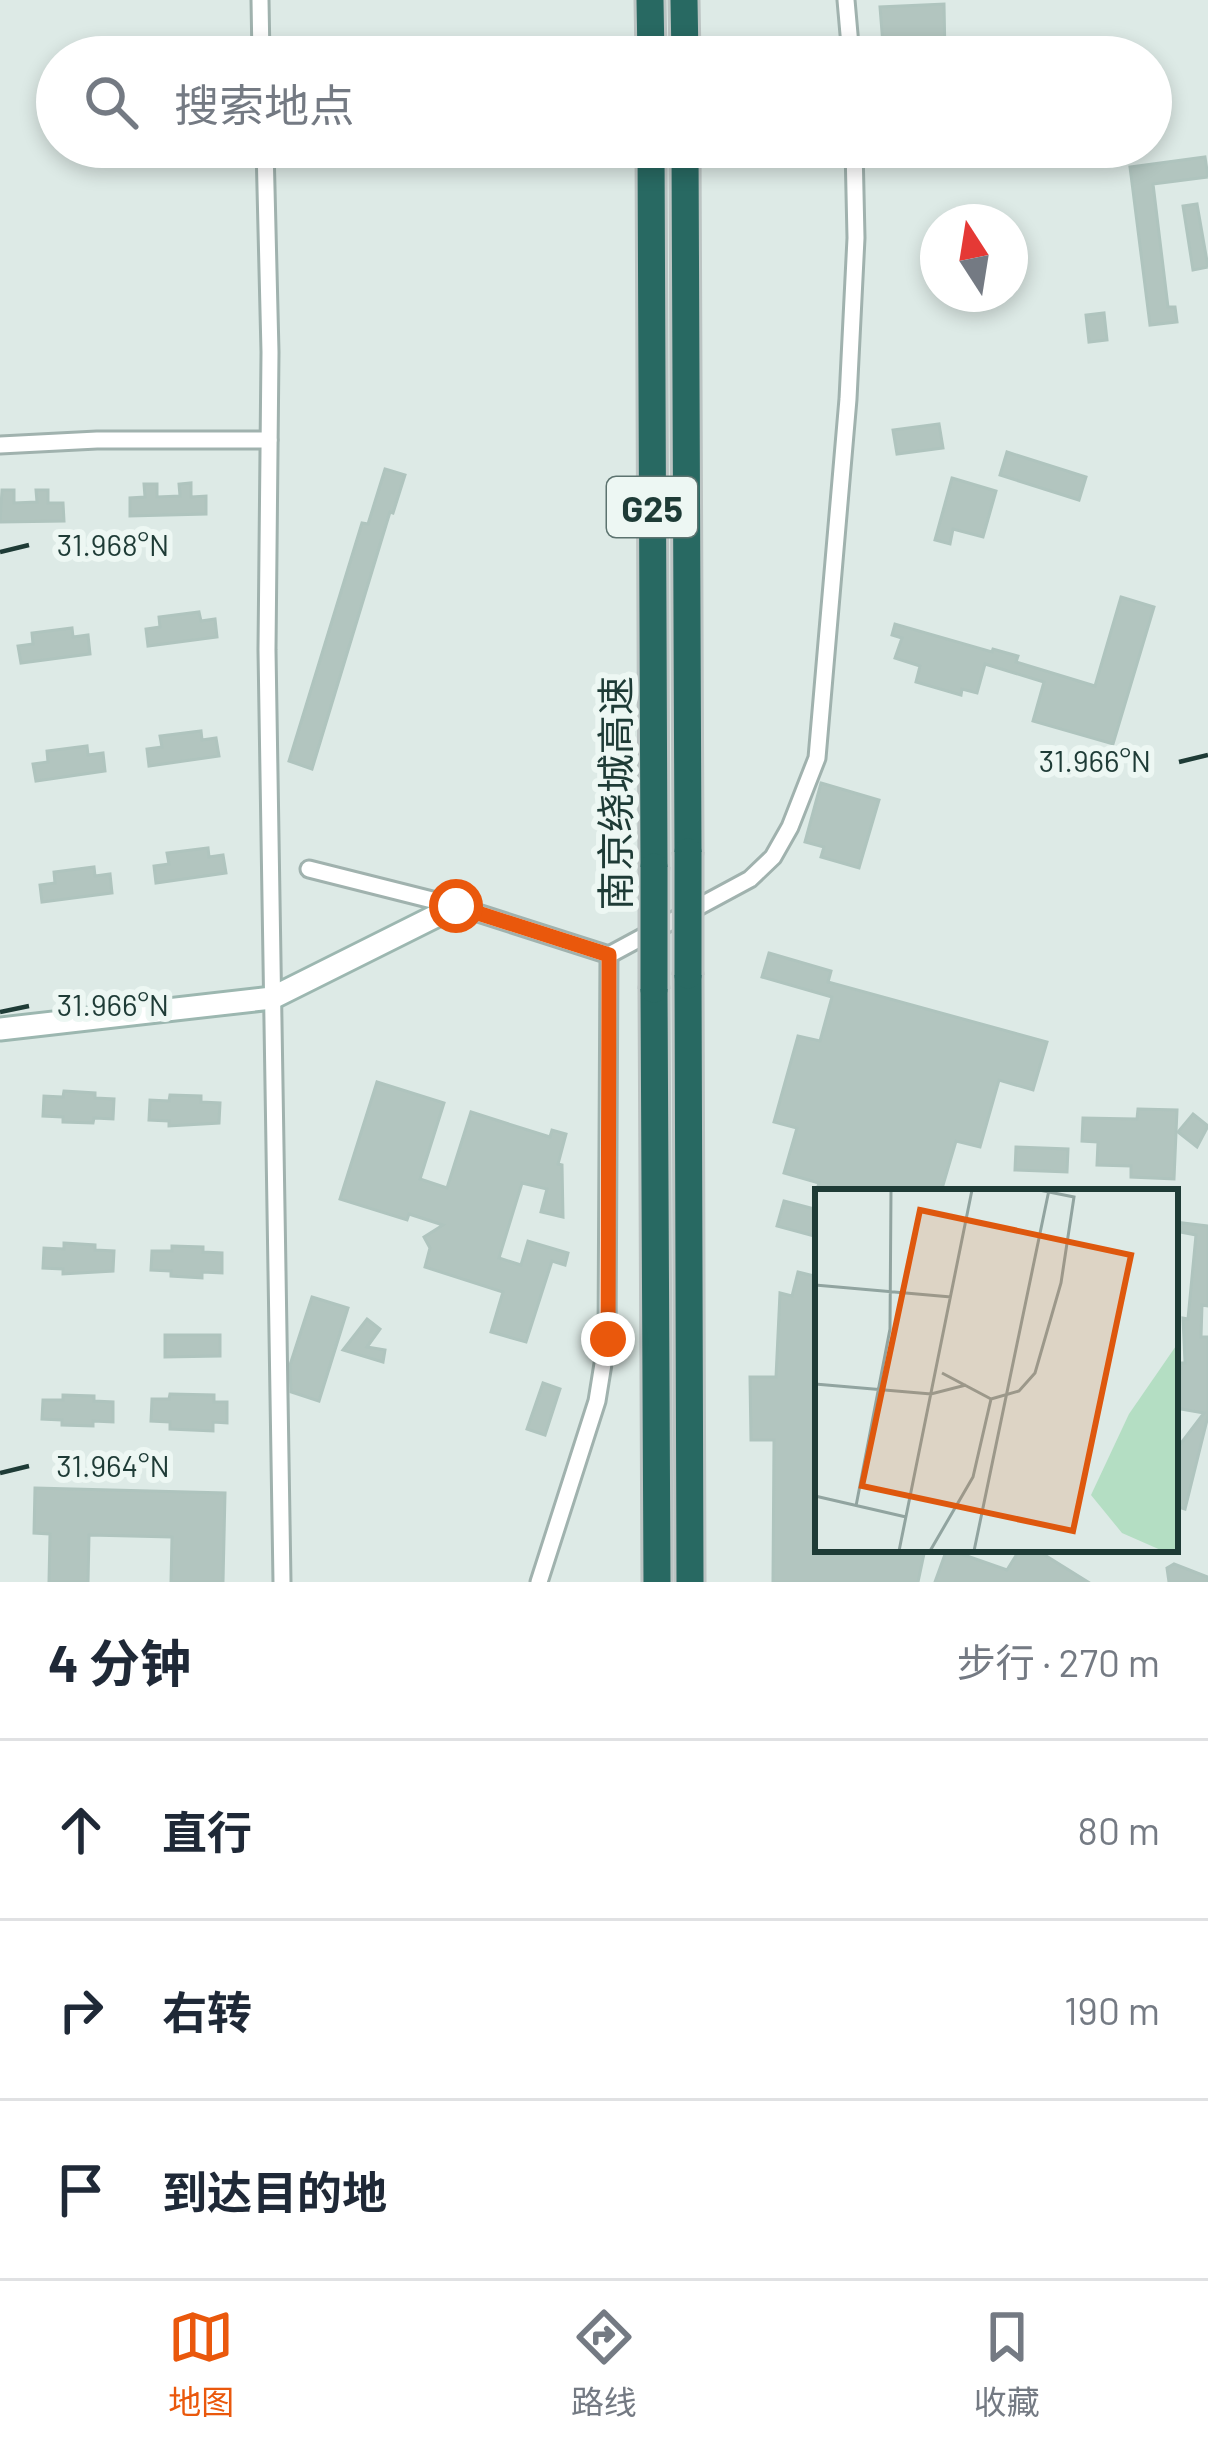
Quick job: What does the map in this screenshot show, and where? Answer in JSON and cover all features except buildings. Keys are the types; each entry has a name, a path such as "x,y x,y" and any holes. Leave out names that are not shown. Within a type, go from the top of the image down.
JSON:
{"highway":[{"path":"650,0 651,36"},
{"path":"685,0 685,36"},
{"name":"南京绕城高速","path":"651,168 656,1582"},
{"name":"南京绕城高速","path":"685,168 690,1582"}],"street":[{"path":"260,0 261,36"},
{"path":"846,0 849,36"},
{"path":"266,168 281,1582"},
{"path":"309,869 456,906 609,955 750,879 773,856 790,827 817,758 848,399 854,168"},
{"path":"0,445 268,440"},
{"path":"0,1029 272,998 456,906"},
{"path":"539,1582 597,1401 608,1339 609,955"}],"route":[{"path":"456,906 609,955 608,1339"}]}
